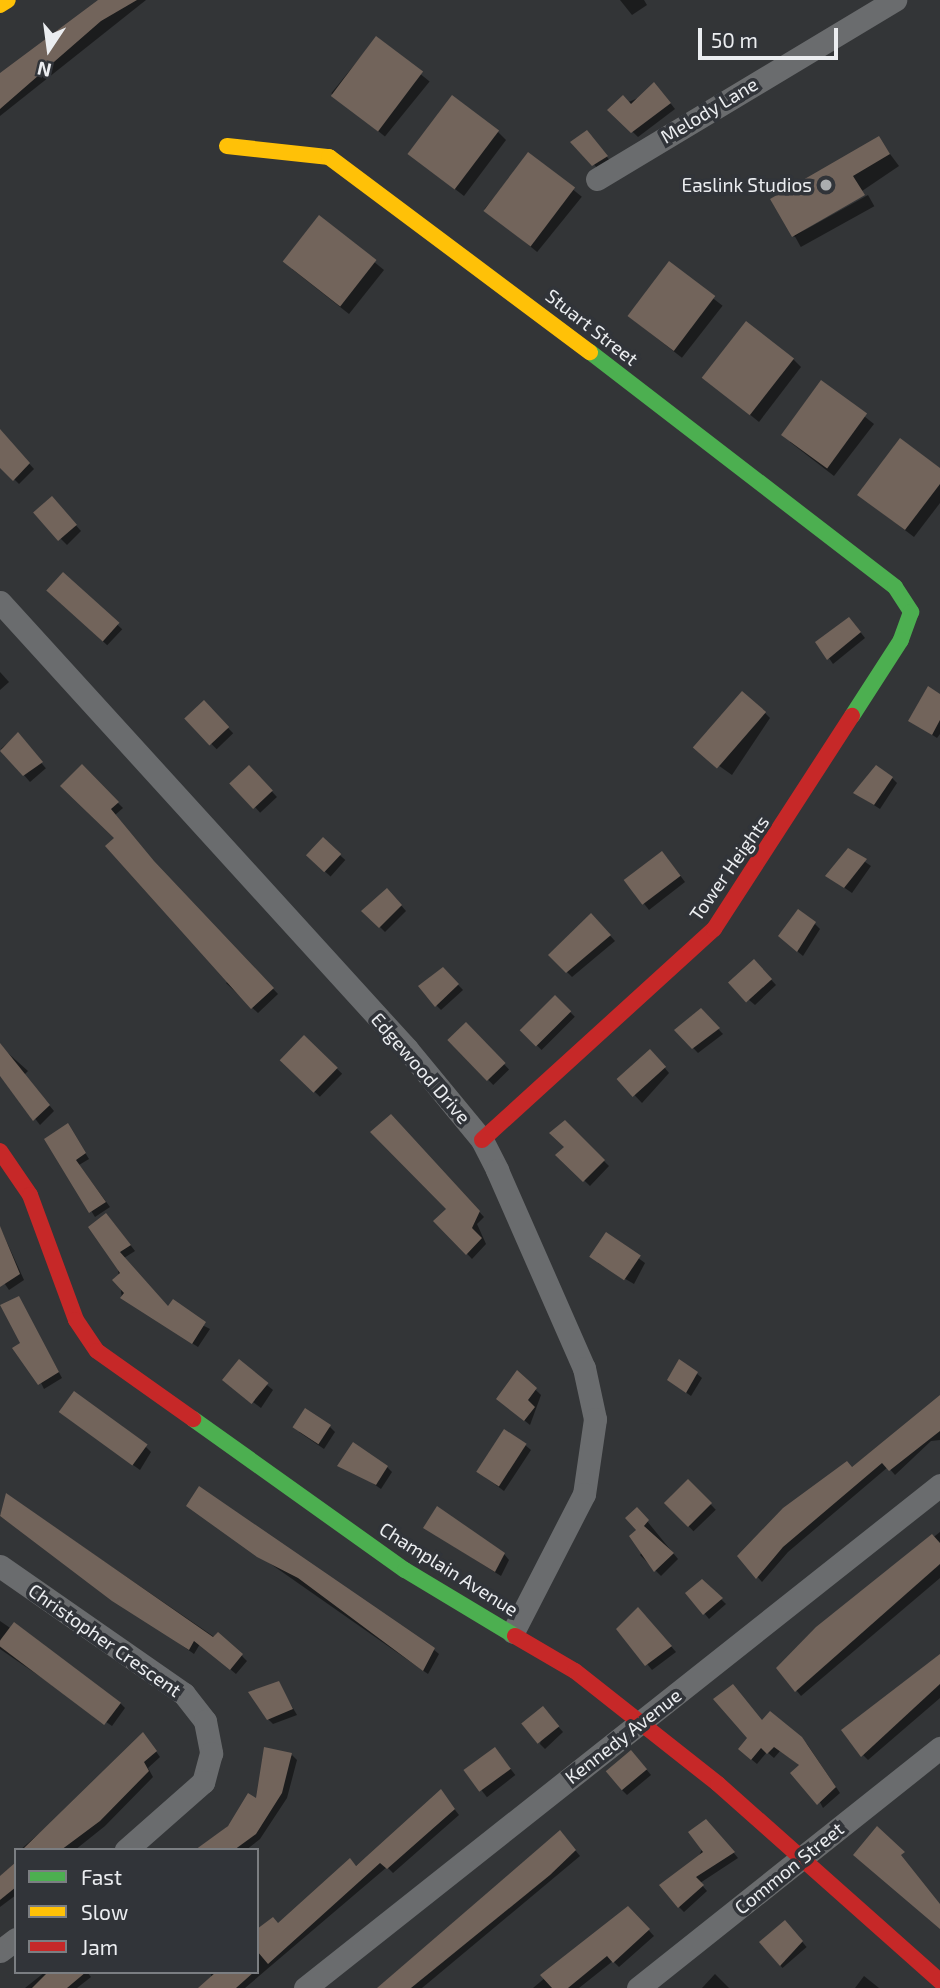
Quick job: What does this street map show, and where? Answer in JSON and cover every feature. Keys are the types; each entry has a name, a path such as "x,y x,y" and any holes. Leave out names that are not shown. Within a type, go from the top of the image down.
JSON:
{"street":[{"path":"0,5 8,0"},
{"name":"Melody Lane","path":"597,179 895,0"},
{"name":"Stuart Street","path":"228,146 329,157 376,187 905,600"},
{"name":"Tower Heights","path":"482,1140 714,929 905,634 911,616 905,600"},
{"name":"Edgewood Drive","path":"0,602 482,1140 584,1368 595,1419 584,1494 513,1632"},
{"name":"Champlain Avenue","path":"0,1151 30,1195 76,1320 97,1351 405,1570 513,1632 642,1721 803,1858 940,1982"},
{"name":"Kennedy Avenue","path":"305,1988 940,1485"},
{"name":"Christopher Crescent","path":"0,1566 184,1694 205,1720 211,1746 203,1782 128,1848"},
{"name":"Common Street","path":"638,1988 940,1748"}],"building":[{"path":"98,0 137,0 101,21 0,109 0,73"},
{"path":"376,36 423,72 378,131 331,96"},
{"path":"654,82 671,103 631,133 607,110 623,95 631,104"},
{"path":"452,95 499,131 455,190 407,154"},
{"path":"587,130 608,156 592,166 570,142"},
{"name":"Easlink Studios","path":"879,136 890,154 853,176 865,195 792,237 770,199"},
{"path":"528,152 575,188 531,247 483,211"},
{"path":"319,215 377,260 340,306 283,261"},
{"path":"669,261 715,296 674,351 627,316"},
{"path":"746,321 794,359 750,415 702,378"},
{"path":"821,380 867,414 827,469 781,435"},
{"path":"0,429 30,463 13,481 0,468"},
{"path":"900,438 940,468 940,484 905,530 857,495"},
{"path":"52,496 77,525 58,541 33,512"},
{"path":"63,572 119,623 103,641 46,591"},
{"path":"849,617 861,632 827,660 815,642"},
{"path":"928,686 940,694 940,720 932,735 908,721"},
{"path":"742,691 766,712 717,769 693,748"},
{"path":"204,700 229,727 209,745 184,718"},
{"path":"18,732 43,762 23,776 0,751"},
{"path":"82,764 119,802 111,809 154,861 274,988 251,1009 105,846 114,838 60,786"},
{"path":"249,765 273,791 253,809 229,783"},
{"path":"876,765 893,777 874,805 853,793"},
{"path":"323,837 341,854 324,872 306,855"},
{"path":"848,848 867,859 844,888 825,876"},
{"path":"662,851 681,876 642,905 624,880"},
{"path":"387,888 402,905 379,928 361,911"},
{"path":"798,909 816,922 797,952 778,936"},
{"path":"591,913 611,935 566,973 548,955"},
{"path":"754,959 772,979 746,1002 728,982"},
{"path":"443,967 459,984 435,1007 418,986"},
{"path":"555,995 571,1011 536,1047 520,1030"},
{"path":"701,1008 720,1028 692,1049 674,1030"},
{"path":"466,1022 506,1063 487,1081 447,1040"},
{"path":"304,1035 338,1068 313,1093 280,1060"},
{"path":"0,1043 50,1105 33,1121 0,1076"},
{"path":"650,1049 666,1067 633,1097 617,1079"},
{"path":"391,1114 480,1211 472,1228 482,1238 466,1255 433,1221 446,1209 370,1132"},
{"path":"565,1120 605,1160 583,1182 555,1155 564,1147 549,1133"},
{"path":"68,1123 86,1153 76,1160 106,1202 89,1213 44,1139"},
{"path":"106,1213 131,1245 120,1252 168,1306 173,1299 206,1322 192,1344 120,1298 124,1293 112,1280 120,1273 88,1227"},
{"path":"0,1226 20,1274 0,1287"},
{"path":"606,1232 641,1255 624,1280 589,1257"},
{"path":"19,1296 59,1372 38,1385 12,1348 20,1343 0,1305"},
{"path":"239,1359 269,1383 252,1404 222,1380"},
{"path":"679,1359 698,1372 686,1393 667,1380"},
{"path":"517,1370 537,1388 528,1400 535,1407 524,1421 496,1399"},
{"path":"74,1391 148,1444 132,1466 59,1412"},
{"path":"940,1395 940,1431 889,1471 882,1463 783,1547 756,1579 737,1556 783,1508 847,1461 852,1467"},
{"path":"305,1408 331,1425 318,1444 292,1427"},
{"path":"504,1429 527,1444 499,1486 476,1472"},
{"path":"353,1442 388,1466 376,1485 337,1466"},
{"path":"688,1479 712,1503 688,1527 664,1503"},
{"path":"199,1486 435,1648 423,1671 298,1578 257,1557 186,1506"},
{"path":"6,1493 213,1637 218,1632 243,1654 230,1670 194,1641 189,1650 112,1601 0,1516"},
{"path":"437,1506 505,1553 495,1572 423,1528"},
{"path":"637,1507 649,1520 644,1526 674,1553 654,1572 629,1536 636,1530 625,1518"},
{"path":"932,1534 940,1543 940,1564 795,1692 776,1668 816,1627"},
{"path":"702,1579 723,1598 703,1615 685,1593"},
{"path":"638,1607 672,1646 645,1666 616,1629"},
{"path":"14,1622 121,1703 104,1725 0,1647 0,1641"},
{"path":"940,1654 940,1684 861,1757 841,1730"},
{"path":"279,1681 293,1709 267,1720 248,1692"},
{"path":"733,1684 762,1720 770,1711 802,1737 836,1787 817,1805 790,1773 799,1765 774,1747 767,1754 761,1748 751,1760 738,1749 747,1738 713,1699"},
{"path":"543,1706 559,1726 538,1744 521,1724"},
{"path":"143,1732 157,1751 144,1762 149,1771 100,1821 64,1848 24,1848"},
{"path":"264,1747 292,1753 282,1793 256,1834 237,1848 198,1848 228,1826 248,1793 256,1798"},
{"path":"495,1747 511,1769 479,1792 463,1770"},
{"path":"631,1750 647,1769 622,1790 606,1771"},
{"path":"441,1789 455,1809 387,1869 380,1863 268,1964 259,1953 259,1928 273,1917 278,1923 350,1858 356,1866"},
{"path":"706,1819 735,1852 696,1877 704,1885 678,1908 659,1885 703,1852 688,1832"},
{"path":"877,1826 905,1852 901,1855 940,1904 940,1929 853,1855"},
{"path":"560,1830 576,1850 550,1875 411,1988 377,1988"},
{"path":"14,1864 14,1889 0,1900 0,1876"},
{"path":"628,1906 650,1929 613,1963 607,1956 568,1988 552,1988 540,1975"},
{"path":"785,1920 803,1941 780,1966 759,1942"},
{"path":"46,1974 84,1974 67,1988 32,1988"},
{"path":"214,1974 252,1974 236,1988 198,1988"}],"traffic: fast":[{"path":"590,352 895,587 911,612 901,640 852,716"},
{"path":"193,1419 405,1570 515,1636"}],"traffic: slow":[{"path":"0,5 8,0"},
{"path":"227,146 329,157 590,352"}],"traffic: jam":[{"path":"482,1140 714,929 852,716"},
{"path":"0,1151 30,1195 76,1320 97,1351 193,1419"},
{"path":"515,1636 575,1671 718,1784 940,1981"}],"place":[{"name":"Easlink Studios","path":"826,185"}]}
